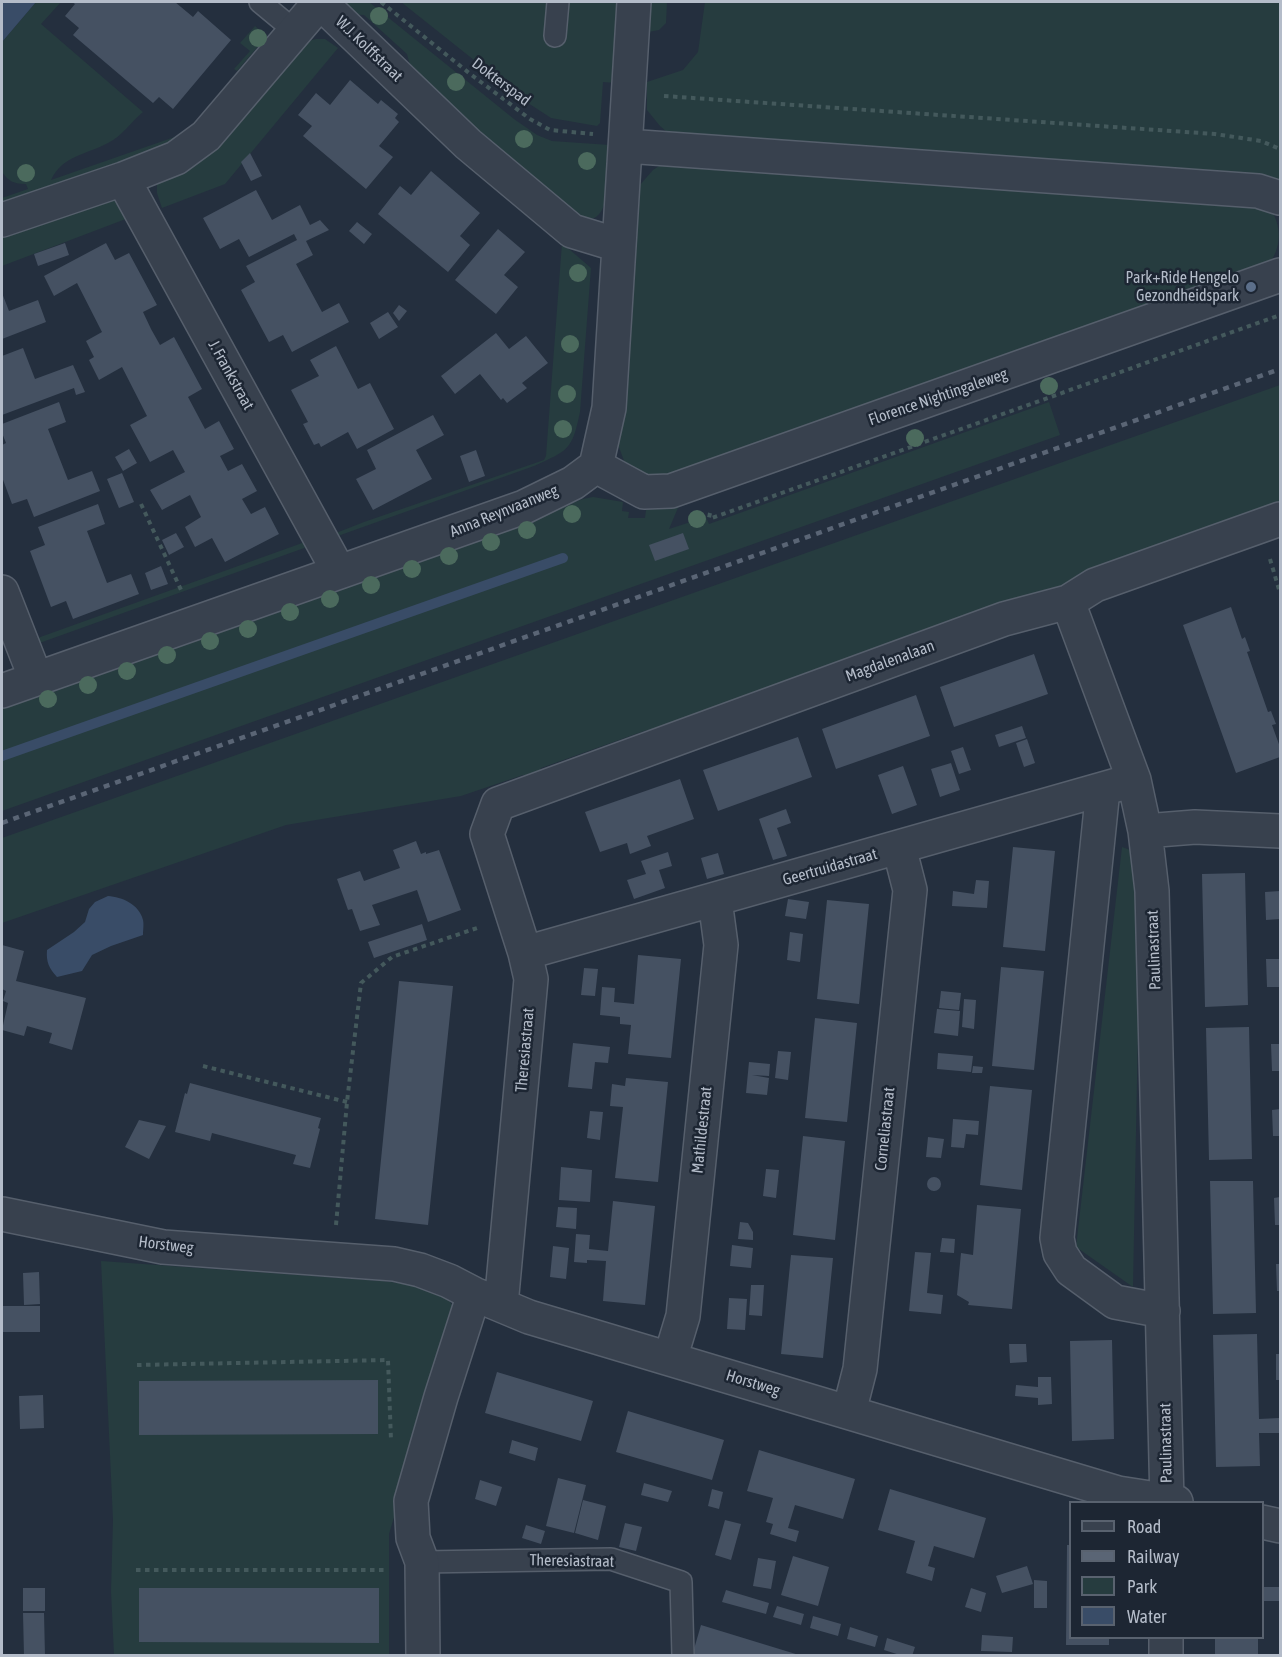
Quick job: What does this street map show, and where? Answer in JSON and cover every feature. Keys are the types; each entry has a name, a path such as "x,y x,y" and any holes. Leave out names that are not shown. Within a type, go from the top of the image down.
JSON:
{"street":[{"name":"W.J. Kolffstraat","path":"2,220 123,179 176,158 206,136 320,2 468,144 572,231 618,245"},
{"path":"596,466 609,408 634,2"},
{"path":"626,141 1258,190 1281,198"},
{"name":"J. Frankstraat","path":"123,179 339,572"},
{"name":"Florence Nightingaleweg","path":"596,466 644,492 671,491 1281,275"},
{"name":"Anna Reynvaanweg","path":"2,691 524,507 573,483 596,466"},
{"name":"Magdalenalaan","path":"498,804 1004,619 1068,602 1095,585 1281,519"},
{"path":"2,592 36,679"},
{"name":"Paulinastraat","path":"1068,602 1134,780 1145,831 1152,891 1170,1501"},
{"name":"Geertruidastraat","path":"525,953 1134,780"},
{"path":"1103,789 1057,1238 1060,1253 1071,1270 1115,1302 1163,1311"},
{"name":"Theresiastraat","path":"423,1656 409,1566 413,1538 411,1501 441,1397 488,1299 531,979 525,953 487,834 498,804"},
{"path":"1145,831 1195,827 1281,831"},
{"name":"Corneliastraat","path":"849,1412 860,1369 910,890 899,847"},
{"name":"Mathildestraat","path":"670,1359 683,1316 721,945 715,900"},
{"name":"Horstweg","path":"2,1214 163,1247 394,1264 420,1270 529,1317 1118,1493 1164,1501"},
{"path":"1264,1522 1281,1526"},
{"path":"1166,1639 1166,1656"}],"lane":[{"path":"260,2 295,31"},
{"path":"555,36 558,2"},
{"name":"Theresiastraat","path":"409,1566 611,1558 681,1582 683,1656"}],"path":[{"name":"Dokterspad","path":"381,2 468,73 530,119 550,130 626,141"},
{"path":"629,94 1215,134 1262,141 1281,149"},
{"path":"141,504 194,624"},
{"path":"333,1259 346,1102 361,983 392,957 513,917"},
{"path":"203,1066 346,1102"},
{"path":"137,1365 388,1360 391,1442"},
{"path":"136,1570 409,1566"}],"green space":[{"path":"36,2 61,2 41,24 143,112 113,140 62,165 51,180 186,133 222,90 228,94 183,140 2,206 2,198 28,189 26,184 12,181 2,172 2,42"},
{"path":"331,2 369,2 537,135 552,141 610,145 607,196 597,216 588,219 576,215 412,73 407,54 364,15 345,14"},
{"path":"401,2 621,2 615,83 603,82 600,123 597,126 551,118 528,103"},
{"path":"650,2 667,2 666,23 659,30 648,32"},
{"path":"705,2 1280,2 1280,182 675,139 647,110 647,82 683,70 698,52"},
{"path":"255,26 267,36 237,71 234,69 250,51 240,43"},
{"path":"325,39 338,48 225,184 162,208 157,193 157,182 304,42"},
{"path":"662,164 1270,208 1277,222 1279,237 1276,251 1268,265 654,482 626,466 617,442 639,186 653,170"},
{"path":"112,197 125,206 131,217 2,266 2,234"},
{"path":"562,243 591,268 580,412 571,442 562,452 534,466 335,537 336,533 364,522 544,460"},
{"path":"1280,385 1280,507 1055,598 1039,592 671,723 663,735 647,730 541,768 536,780 523,775 461,796 286,825 2,923 2,838"},
{"path":"1049,402 1060,435 2,811 2,706 583,499 593,497 623,502 622,511 629,512 628,518 645,518 647,503 683,496 669,529 706,517 709,524"},
{"path":"305,542 307,547 34,645 32,640"},
{"path":"1122,847 1136,852 1141,871 1133,1287 1076,1247"},
{"path":"101,1261 382,1281 431,1289 447,1298 452,1305 453,1319 389,1534 389,1655 114,1655 111,1591 113,1520"}],"water":[{"path":"2,2 36,2 2,42"},
{"path":"108,896 124,900 138,910 143,920 143,935 92,955 82,971 57,977 49,965 47,950 74,932 85,922 89,909 95,902"}],"building":[{"path":"72,2 175,2 193,17 198,11 231,40 173,109 159,97 153,103 73,35 79,28 65,16 75,4"},
{"path":"350,80 378,104 381,100 398,114 395,118 399,122 379,146 393,157 366,189 303,136 312,126 298,115 316,93 330,105"},
{"path":"250,153 262,176 251,181 241,162"},
{"path":"431,171 480,213 460,236 470,245 448,272 378,214 400,186 411,195"},
{"path":"256,190 272,220 300,205 310,225 320,220 329,230 306,241 313,255 296,264 322,312 339,303 349,322 292,352 283,335 269,342 241,290 255,282 246,266 297,240 294,234 249,257 239,239 220,249 203,218"},
{"path":"357,222 372,234 364,244 349,231"},
{"path":"498,229 525,252 504,275 518,287 496,314 455,280"},
{"path":"65,243 69,255 38,266 34,254"},
{"path":"106,243 115,260 129,253 157,305 143,312 151,329 160,345 174,337 202,389 188,397 205,429 219,421 234,449 220,456 228,471 242,464 257,491 242,499 251,514 265,507 279,534 225,562 212,538 195,547 185,527 201,517 190,495 162,510 150,490 185,472 173,450 150,462 130,425 147,416 122,367 99,380 89,360 94,357 86,341 102,332 77,283 54,296 44,276"},
{"path":"2,293 9,311 38,300 46,322 2,339"},
{"path":"399,305 407,311 399,321 393,313"},
{"path":"388,312 398,327 379,339 370,323"},
{"path":"496,333 509,349 526,336 548,363 522,383 527,388 507,403 503,398 501,400 480,374 455,394 441,376"},
{"path":"336,346 358,389 370,383 394,429 357,449 348,432 321,447 319,443 314,445 303,424 308,422 291,390 319,376 310,360"},
{"path":"23,348 35,379 73,365 85,392 76,395 74,388 2,415 2,356"},
{"path":"59,402 66,422 48,429 68,480 92,471 100,491 34,517 27,499 12,504 2,477 2,445 6,443 2,433 2,424"},
{"path":"433,415 444,435 416,450 432,479 373,510 356,479 376,469 367,450"},
{"path":"129,449 137,463 123,471 115,457"},
{"path":"476,450 485,476 469,482 460,456"},
{"path":"122,473 134,502 119,508 107,479"},
{"path":"98,504 105,524 87,531 107,583 131,574 139,594 73,619 66,601 51,607 30,551 45,545 38,527"},
{"path":"176,533 184,547 169,555 162,540"},
{"path":"683,533 689,549 655,561 649,545"},
{"path":"161,566 168,584 151,590 145,573"},
{"path":"1231,607 1242,639 1245,637 1250,651 1247,652 1268,712 1271,711 1276,724 1272,725 1280,747 1280,757 1236,773 1183,625"},
{"path":"1034,654 1048,694 954,727 940,687"},
{"path":"916,695 930,736 836,769 822,729"},
{"path":"1022,726 1026,738 999,747 995,735"},
{"path":"798,737 812,777 718,811 703,770"},
{"path":"1027,739 1035,763 1024,767 1016,743"},
{"path":"963,747 971,770 959,774 951,751"},
{"path":"951,763 960,790 940,797 931,769"},
{"path":"903,766 917,805 892,814 878,775"},
{"path":"680,779 694,819 647,836 651,846 630,854 627,843 600,852 585,812"},
{"path":"786,809 791,823 777,828 787,856 773,860 759,819"},
{"path":"416,841 421,854 439,850 461,910 428,922 417,890 372,905 380,925 360,931 352,909 348,910 337,879 360,871 364,881 400,868 393,850"},
{"path":"1013,847 1055,851 1045,951 1003,947"},
{"path":"668,852 672,866 659,870 665,888 634,899 627,880 646,874 641,861"},
{"path":"718,853 724,874 707,879 701,858"},
{"path":"1245,873 1248,1005 1205,1007 1202,874"},
{"path":"976,880 989,881 987,908 952,906 953,891 974,894"},
{"path":"1280,891 1280,919 1266,920 1265,892"},
{"path":"788,899 809,902 806,919 785,916"},
{"path":"827,900 869,904 859,1004 817,999"},
{"path":"422,924 427,940 374,958 368,942"},
{"path":"790,932 803,934 800,962 787,960"},
{"path":"2,945 24,951 16,981 86,998 72,1050 49,1043 52,1033 27,1026 24,1036 2,1030 8,1003 3,1001 6,991 2,989"},
{"path":"638,955 681,959 671,1058 628,1054 631,1025 620,1024 620,1017 600,1015 602,987 615,988 614,1002 634,1004"},
{"path":"1266,959 1280,959 1280,987 1267,987"},
{"path":"1001,967 1044,971 1034,1070 992,1066"},
{"path":"584,968 598,969 595,996 581,995"},
{"path":"399,981 453,986 428,1225 375,1219"},
{"path":"941,991 961,993 959,1010 939,1008"},
{"path":"964,999 976,1000 974,1029 962,1027"},
{"path":"937,1009 960,1011 958,1036 934,1033"},
{"path":"815,1018 857,1023 847,1122 805,1118"},
{"path":"1249,1027 1252,1159 1209,1160 1206,1028"},
{"path":"573,1043 610,1047 608,1063 595,1062 592,1089 568,1087"},
{"path":"1271,1044 1280,1044 1280,1071 1272,1071"},
{"path":"778,1051 791,1052 788,1080 775,1078"},
{"path":"938,1053 973,1056 971,1072 937,1069"},
{"path":"749,1062 770,1064 769,1076 752,1075 769,1078 767,1095 746,1093"},
{"path":"973,1066 983,1067 982,1073 972,1073"},
{"path":"626,1078 668,1082 658,1182 615,1178 623,1107 610,1106 612,1084 625,1086"},
{"path":"190,1083 321,1118 310,1168 293,1164 296,1155 212,1133 210,1141 175,1132 185,1093 187,1094"},
{"path":"990,1086 1032,1090 1022,1190 980,1185"},
{"path":"1280,1109 1280,1136 1273,1136 1272,1110"},
{"path":"590,1111 603,1112 600,1140 587,1138"},
{"path":"953,1119 979,1121 978,1135 966,1134 964,1148 951,1147"},
{"path":"139,1120 166,1126 149,1159 125,1147"},
{"path":"803,1136 845,1141 835,1240 793,1235"},
{"path":"928,1137 944,1139 941,1158 926,1157"},
{"path":"561,1167 592,1170 590,1202 559,1200"},
{"path":"766,1169 779,1170 776,1198 763,1196"},
{"path":"934,1177 939,1179 941,1184 939,1189 934,1191 929,1189 927,1184 929,1179"},
{"path":"1210,1181 1253,1181 1256,1313 1213,1314"},
{"path":"1280,1197 1280,1225 1275,1225 1274,1198"},
{"path":"613,1201 655,1206 645,1305 603,1301 606,1261 574,1262 576,1234 590,1235 589,1249 608,1251"},
{"path":"977,1205 1021,1209 1012,1309 968,1305 969,1302 957,1295 961,1253 973,1255"},
{"path":"558,1207 577,1208 576,1229 556,1227"},
{"path":"740,1222 748,1223 753,1232 753,1240 738,1239"},
{"path":"942,1238 955,1239 954,1253 940,1252"},
{"path":"732,1245 753,1248 751,1268 730,1266"},
{"path":"553,1246 569,1248 566,1279 550,1277"},
{"path":"915,1252 931,1253 927,1293 943,1295 941,1314 909,1311"},
{"path":"791,1255 833,1258 823,1358 781,1354"},
{"path":"1276,1264 1280,1264 1280,1291 1277,1291"},
{"path":"39,1272 40,1304 24,1305 23,1273"},
{"path":"751,1285 764,1285 762,1316 749,1315"},
{"path":"729,1298 747,1299 745,1330 727,1329"},
{"path":"2,1306 40,1306 40,1332 2,1332"},
{"path":"1257,1334 1259,1419 1279,1418 1280,1433 1259,1433 1260,1466 1216,1467 1213,1335"},
{"path":"1112,1340 1114,1439 1072,1441 1070,1341"},
{"path":"1009,1344 1026,1344 1027,1362 1010,1363"},
{"path":"1276,1354 1280,1354 1280,1380 1276,1380"},
{"path":"497,1372 593,1401 581,1441 485,1413"},
{"path":"1038,1377 1051,1377 1052,1404 1038,1405 1038,1398 1015,1396 1016,1385 1038,1387"},
{"path":"378,1380 378,1434 139,1435 139,1381"},
{"path":"43,1395 44,1428 20,1429 19,1396"},
{"path":"628,1411 724,1440 712,1480 616,1452"},
{"path":"512,1440 538,1448 535,1461 509,1453"},
{"path":"759,1450 855,1479 843,1519 795,1505 788,1528 799,1531 796,1542 770,1534 773,1524 766,1522 773,1498 747,1491"},
{"path":"558,1478 586,1485 574,1533 546,1526"},
{"path":"480,1480 502,1487 496,1506 475,1499"},
{"path":"644,1483 672,1491 668,1502 641,1495"},
{"path":"712,1489 723,1492 719,1509 708,1506"},
{"path":"890,1489 986,1518 974,1558 934,1546 928,1566 935,1568 932,1581 906,1573 915,1541 878,1530"},
{"path":"583,1500 606,1506 598,1540 575,1533"},
{"path":"725,1520 741,1524 731,1560 715,1555"},
{"path":"625,1523 642,1527 636,1551 619,1547"},
{"path":"526,1525 545,1531 541,1544 522,1538"},
{"path":"1067,1545 1069,1545 1069,1639 1109,1639 1109,1645 1066,1645"},
{"path":"793,1556 829,1567 818,1606 781,1595"},
{"path":"758,1558 776,1561 771,1589 753,1586"},
{"path":"1027,1566 1033,1584 1002,1593 996,1576"},
{"path":"1034,1580 1047,1581 1047,1608 1034,1608"},
{"path":"1264,1587 1280,1587 1280,1601 1264,1601"},
{"path":"23,1588 45,1588 45,1611 23,1611"},
{"path":"139,1588 379,1588 379,1643 139,1642"},
{"path":"971,1588 986,1593 981,1612 965,1607"},
{"path":"726,1590 769,1603 766,1614 722,1602"},
{"path":"777,1606 804,1614 801,1625 773,1617"},
{"path":"23,1613 44,1613 45,1656 24,1656"},
{"path":"813,1616 841,1624 838,1636 810,1628"},
{"path":"701,1625 799,1655 692,1656"},
{"path":"850,1627 878,1636 875,1647 847,1639"},
{"path":"982,1635 1013,1637 1012,1652 981,1651"},
{"path":"887,1638 915,1647 912,1656 903,1656 884,1650"},
{"path":"1215,1639 1258,1639 1258,1656 1215,1656"}],"waterway":[{"path":"2,756 563,558"}],"railway":[{"path":"2,823 1280,369"}],"place":[{"name":"Park+Ride Hengelo Gezondheidspark","path":"1251,287"}]}
